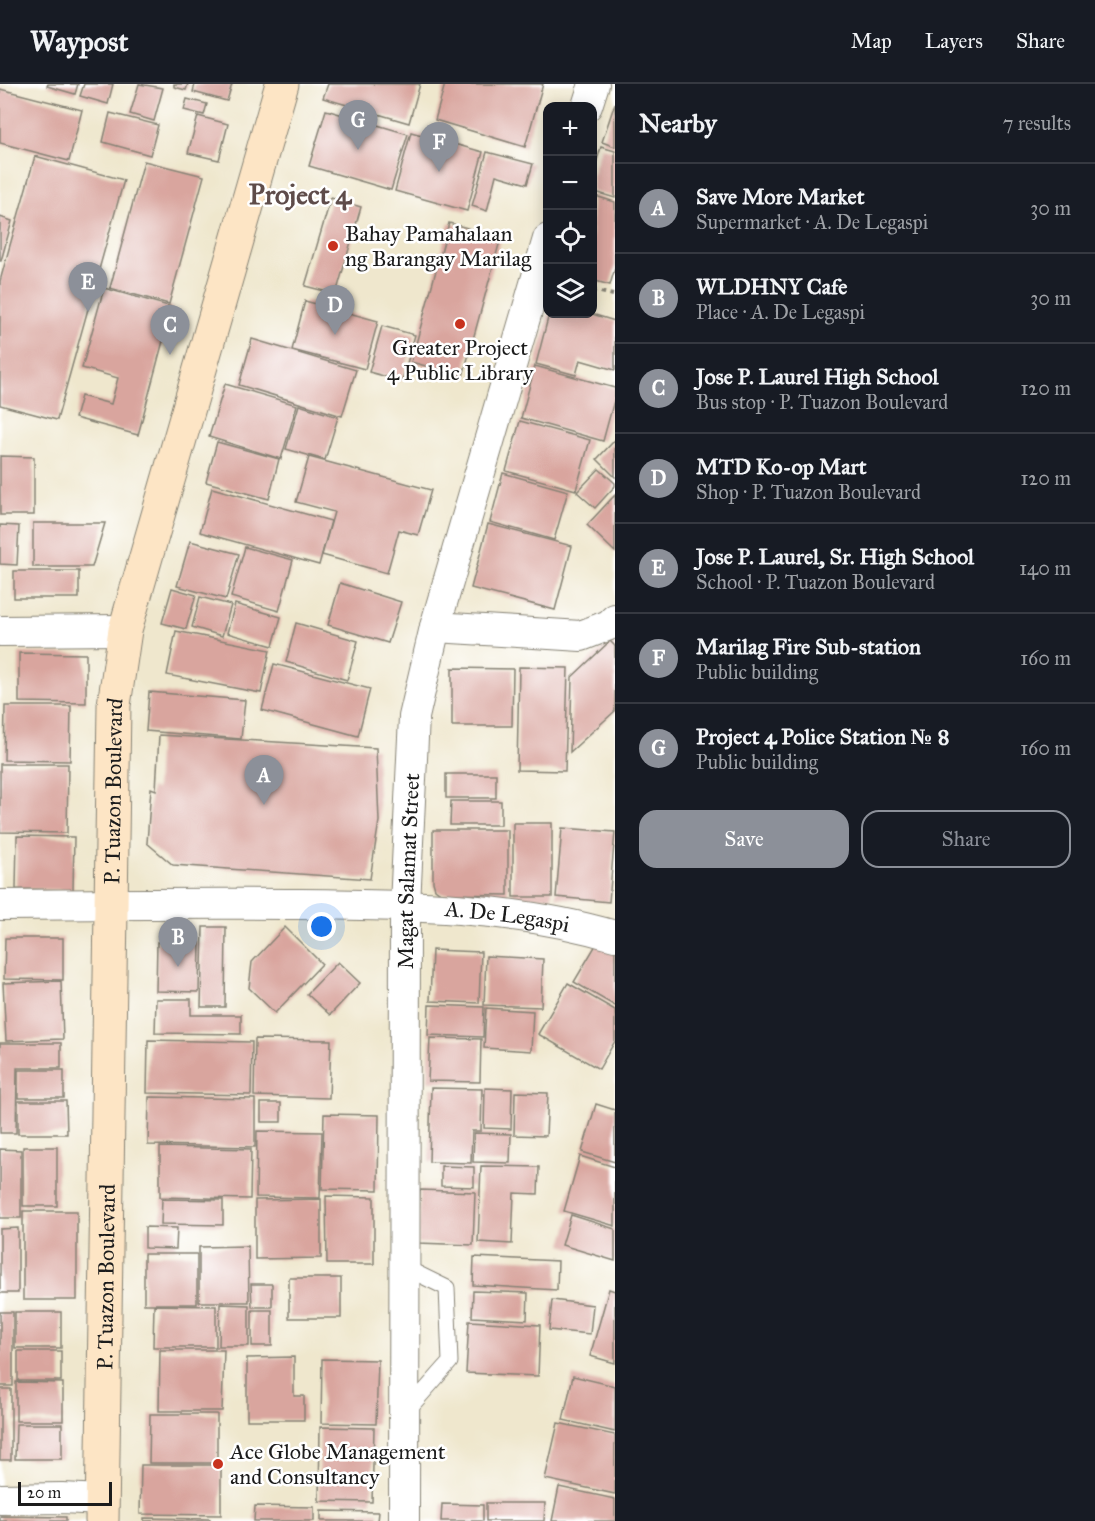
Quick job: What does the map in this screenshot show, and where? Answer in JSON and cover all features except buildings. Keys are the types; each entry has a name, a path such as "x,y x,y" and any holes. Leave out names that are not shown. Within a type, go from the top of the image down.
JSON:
{"main road":[{"name":"P. Tuazon Boulevard","path":"102,1510 114,705 125,630 282,84"}],"street":[{"path":"588,102 594,84"},
{"name":"Magat Salamat Street","path":"404,1521 405,905 414,717 435,627 543,256"},
{"path":"435,627 581,636 609,625 615,619"},
{"path":"0,631 125,630"},
{"name":"A. De Legaspi","path":"0,905 110,903 405,905 525,917 587,928 615,936"},
{"path":"0,1499 62,1497 102,1510"}],"lane":[{"path":"404,1267 447,1288 450,1362 404,1415"}],"path":[{"path":"597,291 613,295"}],"place":[{"name":"Project 4 Police Station № 8","path":"358,150"},
{"name":"Marilag Fire Sub-station","path":"439,172"},
{"name":"Bahay Pamahalaan ng Barangay Marilag","path":"333,246"},
{"name":"Jose P. Laurel, Sr. High School","path":"88,312"},
{"name":"Greater Project 4 Public Library","path":"460,324"},
{"name":"MTD Ko-op Mart","path":"335,335"},
{"name":"Jose P. Laurel High School","path":"170,355"},
{"name":"Save More Market","path":"264,805"},
{"name":"WLDHNY Cafe","path":"178,967"},
{"name":"Ace Globe Management and Consultancy","path":"218,1464"}],"district":[{"name":"Project 4","path":"300,194"}]}
